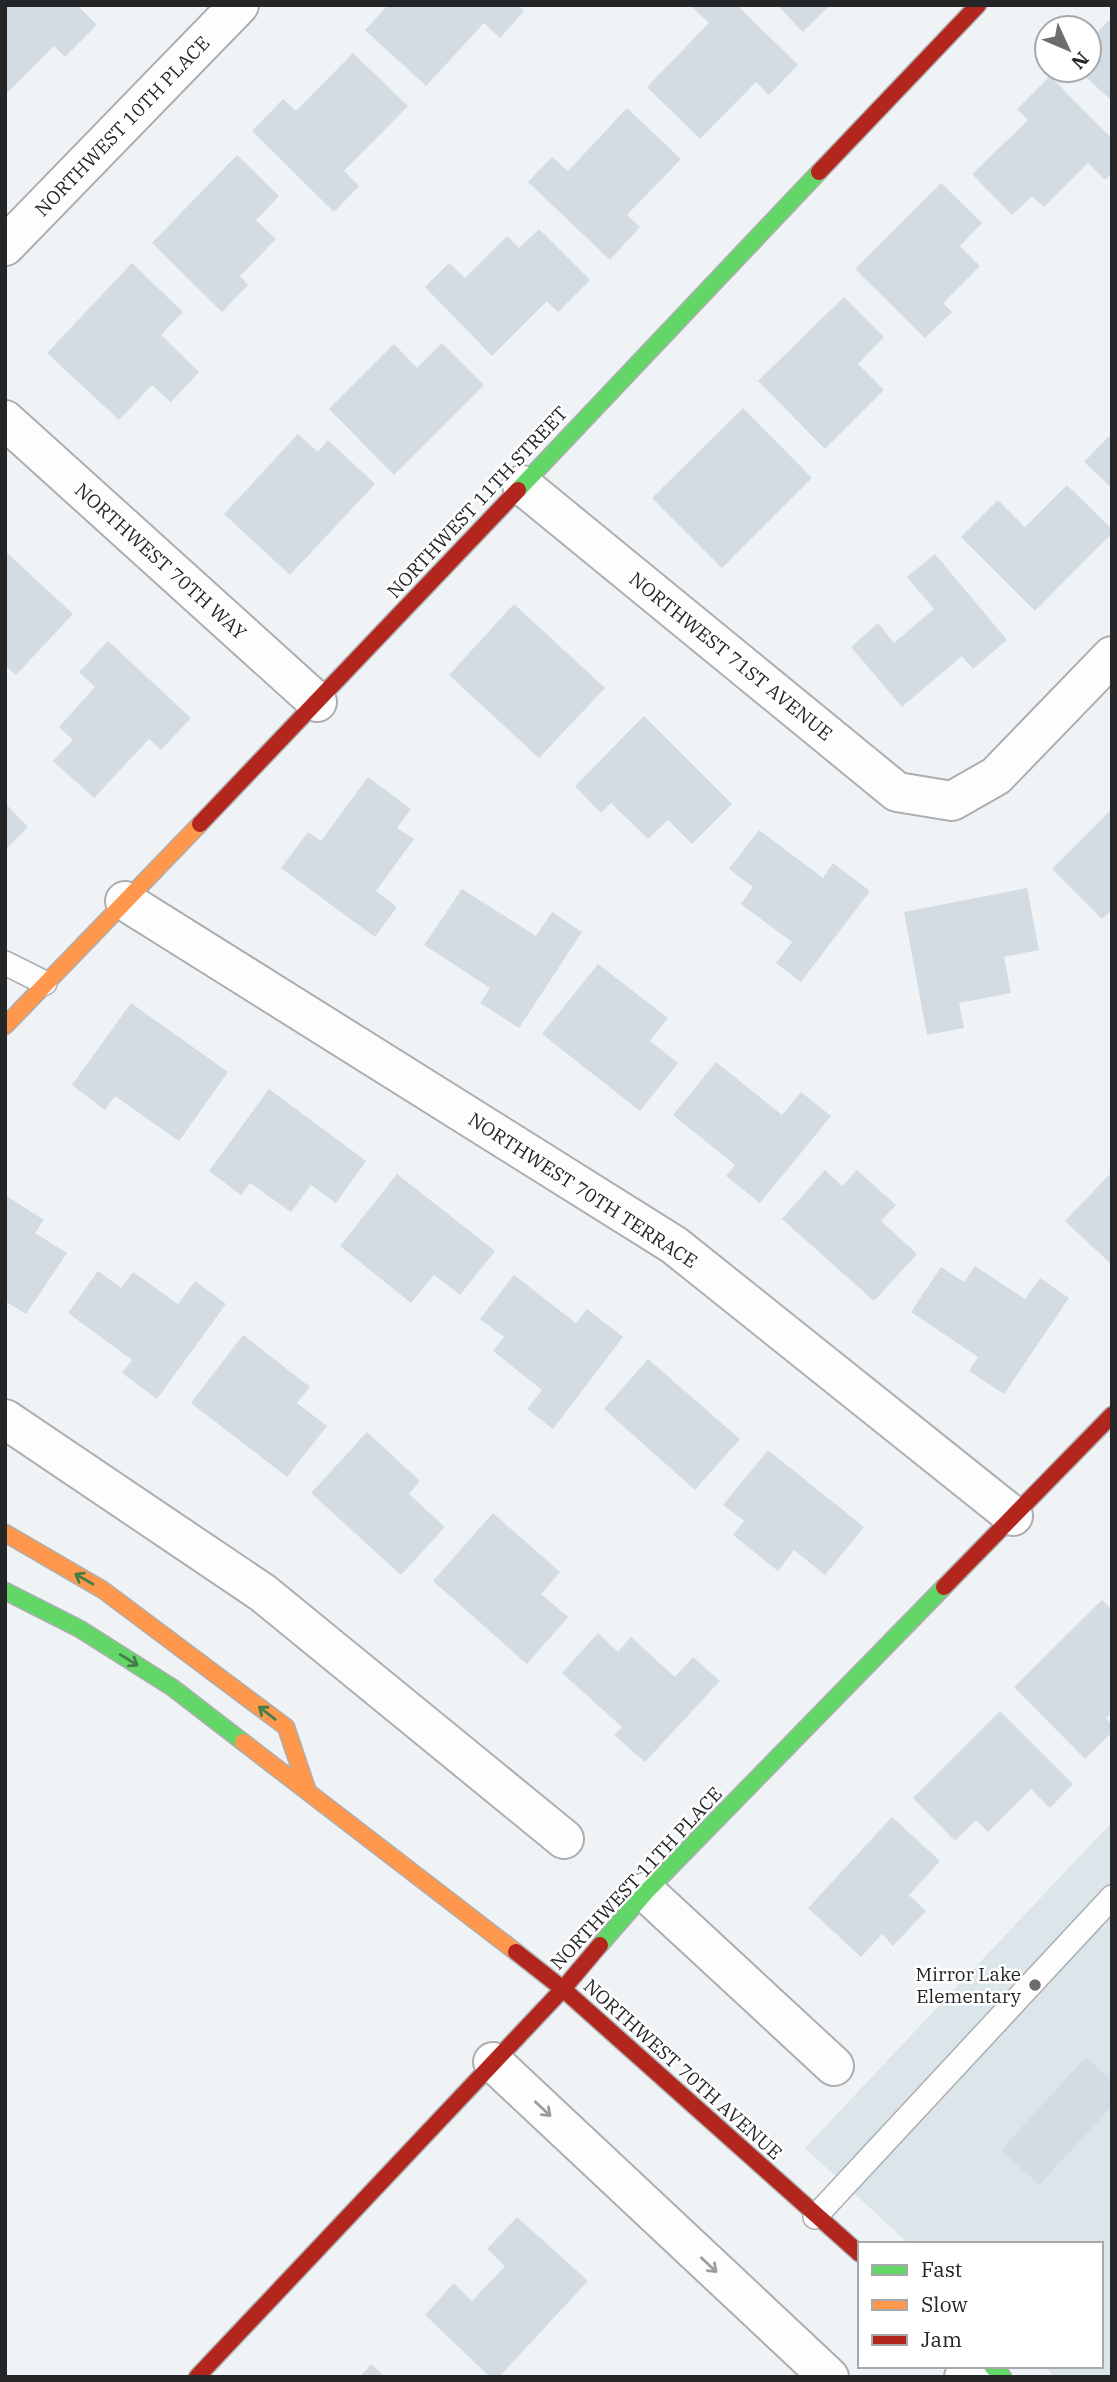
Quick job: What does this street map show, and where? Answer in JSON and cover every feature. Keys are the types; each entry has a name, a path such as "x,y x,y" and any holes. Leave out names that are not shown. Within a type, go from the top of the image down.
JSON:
{"street":[{"name":"NORTHWEST 10TH PLACE","path":"5,246 239,5"},
{"name":"NORTHWEST 11TH STREET","path":"5,1026 317,702 978,5"},
{"name":"NORTHWEST 70TH WAY","path":"5,421 317,702"},
{"name":"NORTHWEST 71ST AVENUE","path":"522,485 897,792 952,801 996,776 1112,656"},
{"name":"NORTHWEST 70TH TERRACE","path":"125,901 674,1245 1013,1517"},
{"name":"NORTHWEST 11TH PLACE","path":"197,2377 563,1989 646,1892 1112,1415"},
{"path":"5,1419 263,1593 564,1839"},
{"path":"5,1533 103,1590 286,1727 309,1792"},
{"name":"NORTHWEST 70TH AVENUE","path":"5,1591 80,1629 173,1688 309,1792 563,1989 858,2252"},
{"path":"646,1892 834,2066"},
{"path":"493,2062 829,2377"}],"lane":[{"path":"5,963 46,983"},
{"path":"816,2217 1112,1897"}],"shaded area":[{"name":"Mirror Lake Elementary","path":"1112,1822 1112,2377 1055,2377 1046,2368 1103,2368 1103,2242 907,2242 805,2148"}],"building":[{"path":"5,5 77,5 97,25 65,57 54,46 5,95"},
{"path":"388,5 518,5 524,11 500,38 484,23 426,86 365,30"},
{"path":"695,5 737,5 798,65 769,95 756,82 700,139 647,87 709,23 693,8"},
{"path":"777,5 830,5 803,32"},
{"path":"1112,17 1112,101 1093,84 1103,84 1103,26"},
{"path":"353,53 408,106 344,171 359,186 334,212 252,131 283,99 296,111"},
{"path":"1042,84 1058,84 1112,139 1112,173 1105,180 1088,163 1044,207 1032,196 1012,215 972,174 1028,120 1017,109"},
{"path":"627,108 681,159 627,215 640,227 610,260 528,182 552,157 568,171"},
{"path":"237,155 279,196 256,220 276,239 240,276 248,285 222,312 152,243"},
{"path":"941,183 982,223 960,246 980,266 943,303 952,312 925,338 855,269"},
{"path":"539,229 590,280 558,312 547,301 492,356 425,287 449,263 465,278 507,236 519,248"},
{"path":"132,263 183,312 161,335 199,372 171,402 152,385 119,420 47,353"},
{"path":"844,297 884,337 858,364 884,390 825,449 758,381"},
{"path":"442,343 484,385 394,475 329,409 394,344 417,368"},
{"path":"743,408 812,478 722,568 652,498"},
{"path":"1112,433 1112,488 1084,462"},
{"path":"298,434 318,452 328,440 375,484 290,575 224,514"},
{"path":"1067,485 1112,529 1112,533 1035,611 961,537 998,500 1025,527"},
{"path":"5,551 73,614 16,675 5,665"},
{"path":"935,554 1007,640 973,669 962,656 902,707 851,647 878,623 894,643 934,609 907,577"},
{"path":"514,604 605,688 539,758 449,675"},
{"path":"108,641 191,718 161,750 149,739 94,798 53,761 73,740 59,727 95,687 79,672"},
{"path":"644,716 732,804 692,844 668,820 648,839 611,803 601,813 575,786"},
{"path":"368,777 411,809 397,828 414,839 376,891 397,907 375,937 281,868 308,832 321,841"},
{"path":"5,803 28,827 5,850"},
{"path":"1112,809 1112,910 1102,919 1052,869"},
{"path":"759,830 823,878 833,863 870,891 801,982 776,963 792,942 741,904 753,887 729,869"},
{"path":"1027,888 1039,950 1004,957 1011,993 959,1003 964,1028 927,1035 904,912"},
{"path":"462,889 536,936 552,912 582,932 519,1028 480,1003 490,988 424,945"},
{"path":"598,964 668,1018 650,1041 678,1063 640,1111 542,1034"},
{"path":"131,1003 228,1072 179,1141 115,1096 105,1110 72,1085"},
{"path":"716,1062 782,1115 801,1092 831,1116 760,1203 726,1176 735,1165 673,1115"},
{"path":"269,1089 366,1161 336,1203 311,1185 291,1212 250,1183 241,1195 209,1171"},
{"path":"825,1170 842,1186 857,1170 896,1205 881,1221 917,1254 874,1301 782,1219"},
{"path":"1112,1172 1112,1265 1065,1221"},
{"path":"397,1174 495,1251 460,1295 434,1275 411,1303 340,1246"},
{"path":"5,1195 44,1220 35,1233 67,1253 26,1314 5,1301"},
{"path":"975,1266 1025,1299 1040,1278 1069,1298 1004,1394 969,1371 978,1357 911,1312 941,1267 964,1282"},
{"path":"98,1271 121,1288 133,1272 178,1304 195,1281 226,1304 157,1399 122,1373 132,1360 68,1313"},
{"path":"514,1275 576,1323 587,1309 623,1337 553,1429 527,1409 542,1390 493,1351 504,1337 480,1319"},
{"path":"243,1335 310,1387 297,1403 327,1426 287,1477 191,1403"},
{"path":"648,1359 740,1439 695,1490 604,1409"},
{"path":"367,1432 420,1481 409,1494 445,1527 401,1575 311,1493"},
{"path":"768,1450 864,1527 825,1575 794,1550 778,1571 733,1535 744,1521 723,1505"},
{"path":"493,1513 560,1572 541,1594 568,1617 527,1664 433,1581"},
{"path":"1102,1600 1112,1610 1112,1712 1106,1718 1112,1725 1112,1732 1085,1759 1014,1687"},
{"path":"598,1633 618,1652 631,1637 675,1677 693,1657 720,1681 645,1762 614,1735 622,1727 562,1673"},
{"path":"1000,1711 1073,1784 1050,1808 1031,1789 988,1832 976,1820 955,1841 913,1798"},
{"path":"892,1817 940,1861 909,1895 926,1911 893,1946 882,1934 861,1957 808,1908"},
{"path":"1086,2057 1112,2081 1112,2106 1039,2185 1001,2150"},
{"path":"517,2217 588,2281 499,2377 490,2377 425,2315 454,2283 472,2301 505,2266 487,2249"},
{"path":"371,2364 385,2377 360,2377"}],"traffic: fast":[{"path":"518,490 819,172"},
{"path":"600,1945 646,1892 944,1587"},
{"path":"5,1591 80,1629 173,1688 243,1742"},
{"path":"994,2368 1003,2377"}],"traffic: slow":[{"path":"5,1026 200,824"},
{"path":"5,1533 103,1590 286,1727 308,1792"},
{"path":"243,1742 516,1952"}],"traffic: jam":[{"path":"819,172 978,5"},
{"path":"200,824 518,490"},
{"path":"944,1587 1112,1415"},
{"path":"197,2377 563,1989 600,1945"},
{"path":"516,1952 563,1989 858,2252"}],"place":[{"name":"Mirror Lake Elementary","path":"1035,1985"}]}
